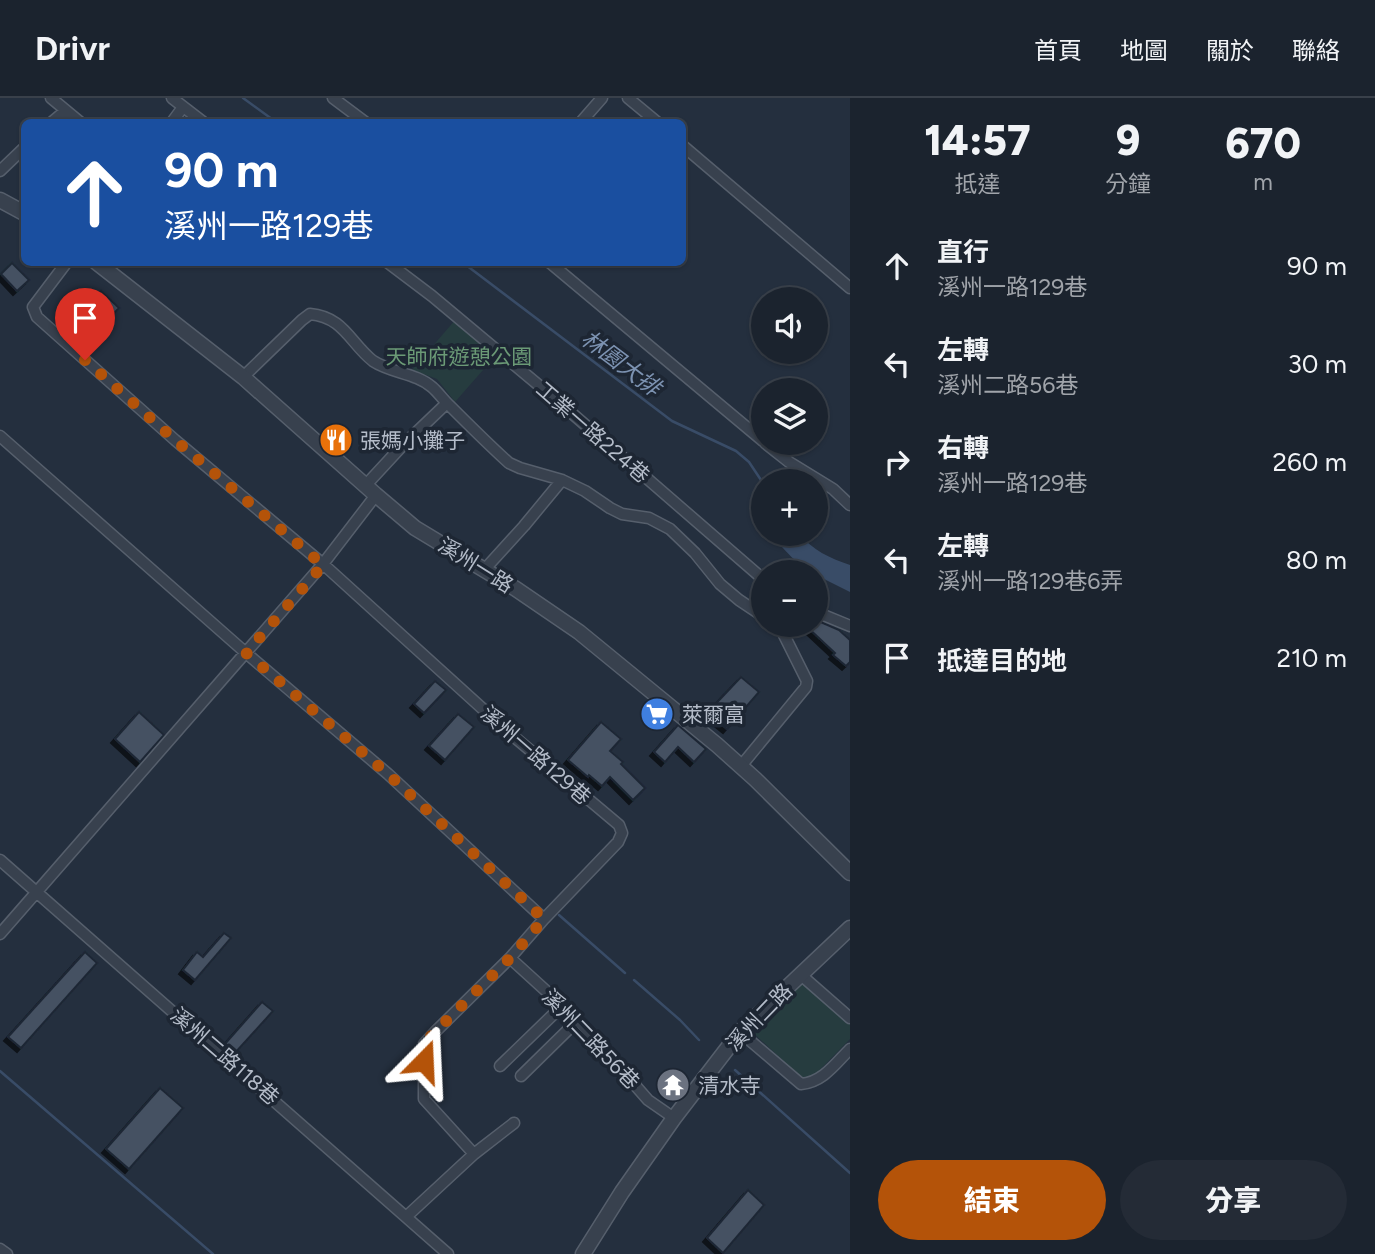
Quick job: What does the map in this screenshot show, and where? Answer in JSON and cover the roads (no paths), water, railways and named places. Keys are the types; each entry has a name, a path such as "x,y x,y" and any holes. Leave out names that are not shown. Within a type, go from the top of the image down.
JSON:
{"street":[{"path":"51,98 76,119"},
{"path":"172,98 198,119"},
{"path":"333,98 361,119"},
{"path":"584,119 602,98"},
{"path":"628,98 653,119"},
{"path":"174,119 183,107"},
{"path":"56,119 65,111"},
{"path":"686,148 850,288"},
{"path":"0,171 21,151"},
{"path":"3,207 21,212"},
{"path":"64,266 33,307 37,317 175,440 323,565"},
{"name":"溪州一路","path":"101,266 243,377 415,528 579,632 741,766 850,873"},
{"name":"工業一路224巷","path":"392,266 560,403 751,569"},
{"path":"554,266 751,431"},
{"path":"243,377 310,314 332,320 372,360 431,386 509,463 562,480 622,514 649,518 670,529 720,583 751,607"},
{"path":"0,934 323,565 402,446 447,404"},
{"path":"0,436 388,774 544,919"},
{"path":"780,455 833,489 850,505"},
{"path":"484,570 562,480"},
{"name":"溪州一路129巷","path":"323,565 506,730 619,825 622,833 618,842 510,958 424,1044 424,1099 474,1154"},
{"path":"828,617 850,626"},
{"path":"741,766 806,687 807,681 785,637"},
{"name":"溪州二路118巷","path":"0,860 449,1254"},
{"name":"溪州二路","path":"583,1254 674,1118 740,1032 850,928"},
{"name":"溪州二路56巷","path":"510,958 579,1020 649,1100 674,1118"},
{"path":"801,975 850,1018"},
{"path":"500,1066 563,1005"},
{"path":"521,1076 579,1020"},
{"path":"740,1032 801,1084 820,1079 850,1049"},
{"path":"407,1216 474,1154 514,1123"},
{"path":"0,1249 7,1254"}],"water":[{"path":"782,546 812,546 850,565 850,592 828,581 828,560 795,560"}],"waterway":[{"name":"林園大排","path":"243,98 272,119"},
{"name":"林園大排","path":"467,266 672,421 736,451 754,469"},
{"path":"559,915 625,973"},
{"path":"634,980 699,1040"},
{"path":"735,1070 850,1173"},
{"path":"0,1071 213,1254"}],"place":[{"name":"張媽小攤子","path":"336,440"},
{"name":"萊爾富","path":"657,714"},
{"name":"清水寺","path":"673,1085"}],"park label":[{"name":"天師府遊憩公園","path":"459,356"}]}
